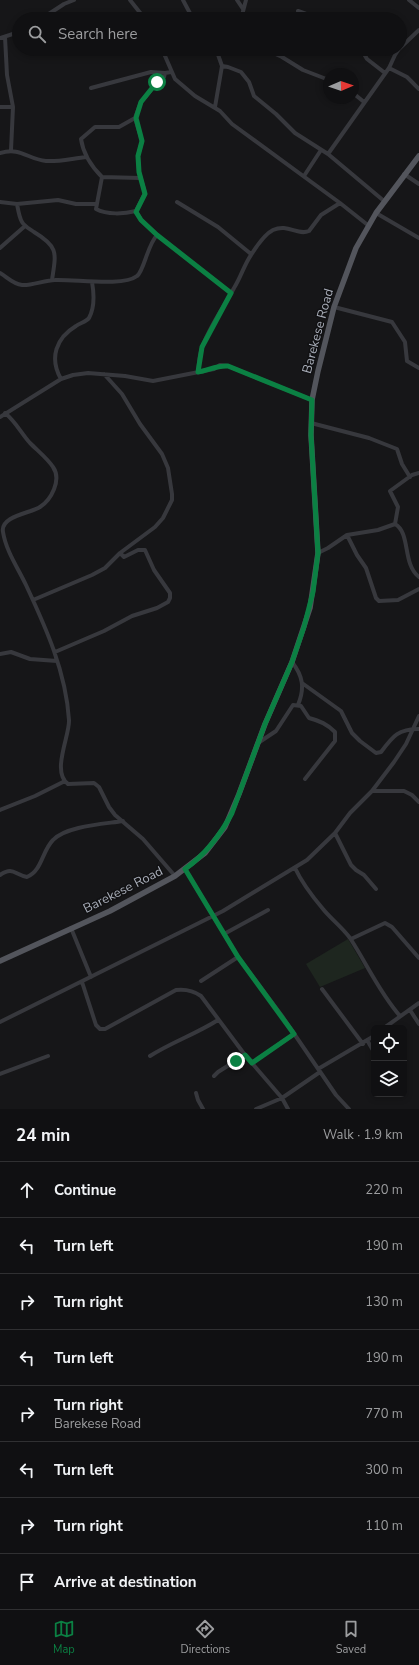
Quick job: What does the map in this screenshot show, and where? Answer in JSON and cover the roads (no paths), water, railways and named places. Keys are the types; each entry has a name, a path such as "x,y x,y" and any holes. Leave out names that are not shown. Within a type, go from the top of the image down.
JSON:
{"main road":[{"name":"Barekese Road","path":"0,961 110,911 175,876 205,853 225,827 232,813 257,744 292,662 310,608 318,553 311,435 312,400 334,307 356,248 376,212 419,156"}],"street":[{"path":"50,12 64,2 74,0"},
{"path":"130,0 139,12"},
{"path":"183,0 189,12"},
{"path":"238,0 243,9"},
{"path":"242,12 246,0"},
{"path":"409,0 419,8"},
{"path":"407,42 419,30"},
{"path":"11,150 14,107 7,75 2,38 12,34"},
{"path":"165,56 175,79 195,96 220,110 232,124 304,176 369,226"},
{"path":"214,107 222,66 219,56"},
{"path":"280,56 303,70 323,78"},
{"path":"365,56 385,73"},
{"path":"328,154 389,68 395,56"},
{"path":"222,66 241,72 249,82 254,96 276,114 295,133 328,154 384,201"},
{"path":"389,68 407,77 419,89"},
{"path":"91,88 151,72 171,72"},
{"path":"136,212 145,194 140,178 138,156 142,141 136,118 141,102 157,82 164,77 165,73"},
{"path":"359,98 364,102"},
{"path":"0,108 14,107"},
{"path":"136,118 119,127 95,127 81,139 87,157 102,178 96,209 105,212 136,212"},
{"path":"0,153 11,150 49,161 87,157"},
{"path":"304,176 321,150"},
{"path":"404,174 419,184"},
{"path":"102,178 140,178"},
{"path":"0,202 17,204 58,200 76,204 96,204"},
{"path":"177,202 218,227 251,254"},
{"path":"198,372 202,347 251,254 269,232 275,229 285,228 301,232 309,231 321,215 340,203"},
{"path":"17,204 21,222 47,240 53,248 56,257 52,280"},
{"path":"136,212 141,220 157,235 231,293"},
{"path":"376,212 419,238"},
{"path":"0,248 25,226"},
{"path":"0,273 15,283 21,284 52,280 92,282 124,281 140,274 150,244 157,235"},
{"path":"61,379 57,372 56,348 62,338 75,326 89,318 94,300 92,282"},
{"path":"334,307 392,322 405,342 407,361 419,368"},
{"path":"0,417 61,379 88,374 104,374 153,381 214,369 220,365 228,366 312,400"},
{"path":"33,600 92,575 109,565 120,553 159,522 172,500 168,468 162,454 140,424 122,394 104,374"},
{"path":"5,413 12,419 29,441 54,468 57,480 55,488 40,507 22,512 7,522 2,531 9,552 16,563 52,642 68,697 69,723 62,754 64,781 68,784 94,783 99,787 109,807 143,839 175,876"},
{"path":"311,423 369,438 397,449 402,464 410,477"},
{"path":"395,524 398,508 390,490 419,473"},
{"path":"318,553 347,535 378,530 395,524"},
{"path":"395,524 402,533 411,569 419,577"},
{"path":"347,535 357,555 366,568 376,598 379,601 398,600 419,589"},
{"path":"55,652 104,632 132,616 157,608 168,602 170,593 154,570 146,550 138,550 124,557 120,553"},
{"path":"0,654 10,652 30,659 57,661"},
{"path":"292,662 298,670 303,688 298,705"},
{"path":"302,683 341,711 352,733 376,753 381,752 391,737 398,733 419,729"},
{"path":"257,744 276,730 293,705 301,706 309,718 321,721 329,726 335,732 335,741 305,779"},
{"path":"0,1022 235,904 295,868 315,853 335,833 350,813 372,790 402,750 419,716"},
{"path":"0,810 35,796 64,781"},
{"path":"372,790 408,792 419,802"},
{"path":"0,875 7,870 12,870 27,878 33,875 38,868 48,846 58,836 69,831 123,821"},
{"path":"335,833 351,865 364,875 376,889"},
{"path":"295,868 300,878 323,910 338,923 351,939 375,982 400,1016"},
{"path":"185,869 238,957 336,1095 349,1109"},
{"path":"224,934 268,910"},
{"path":"351,939 385,923 392,927 419,958"},
{"path":"71,928 91,977"},
{"path":"201,981 238,957"},
{"path":"82,982 96,1025 100,1029 105,1029 176,990 197,993 201,996 245,1055 282,1098 288,1109"},
{"path":"322,989 363,1044"},
{"path":"388,1025 419,1003"},
{"path":"410,1010 419,1024"},
{"path":"150,1056 176,1041 206,1028 218,1020"},
{"path":"252,1063 294,1034"},
{"path":"256,1109 282,1098 319,1071 371,1038"},
{"path":"367,1040 371,1047"},
{"path":"214,1076 245,1055"},
{"path":"0,1074 48,1056"},
{"path":"196,1093 203,1109"}]}
